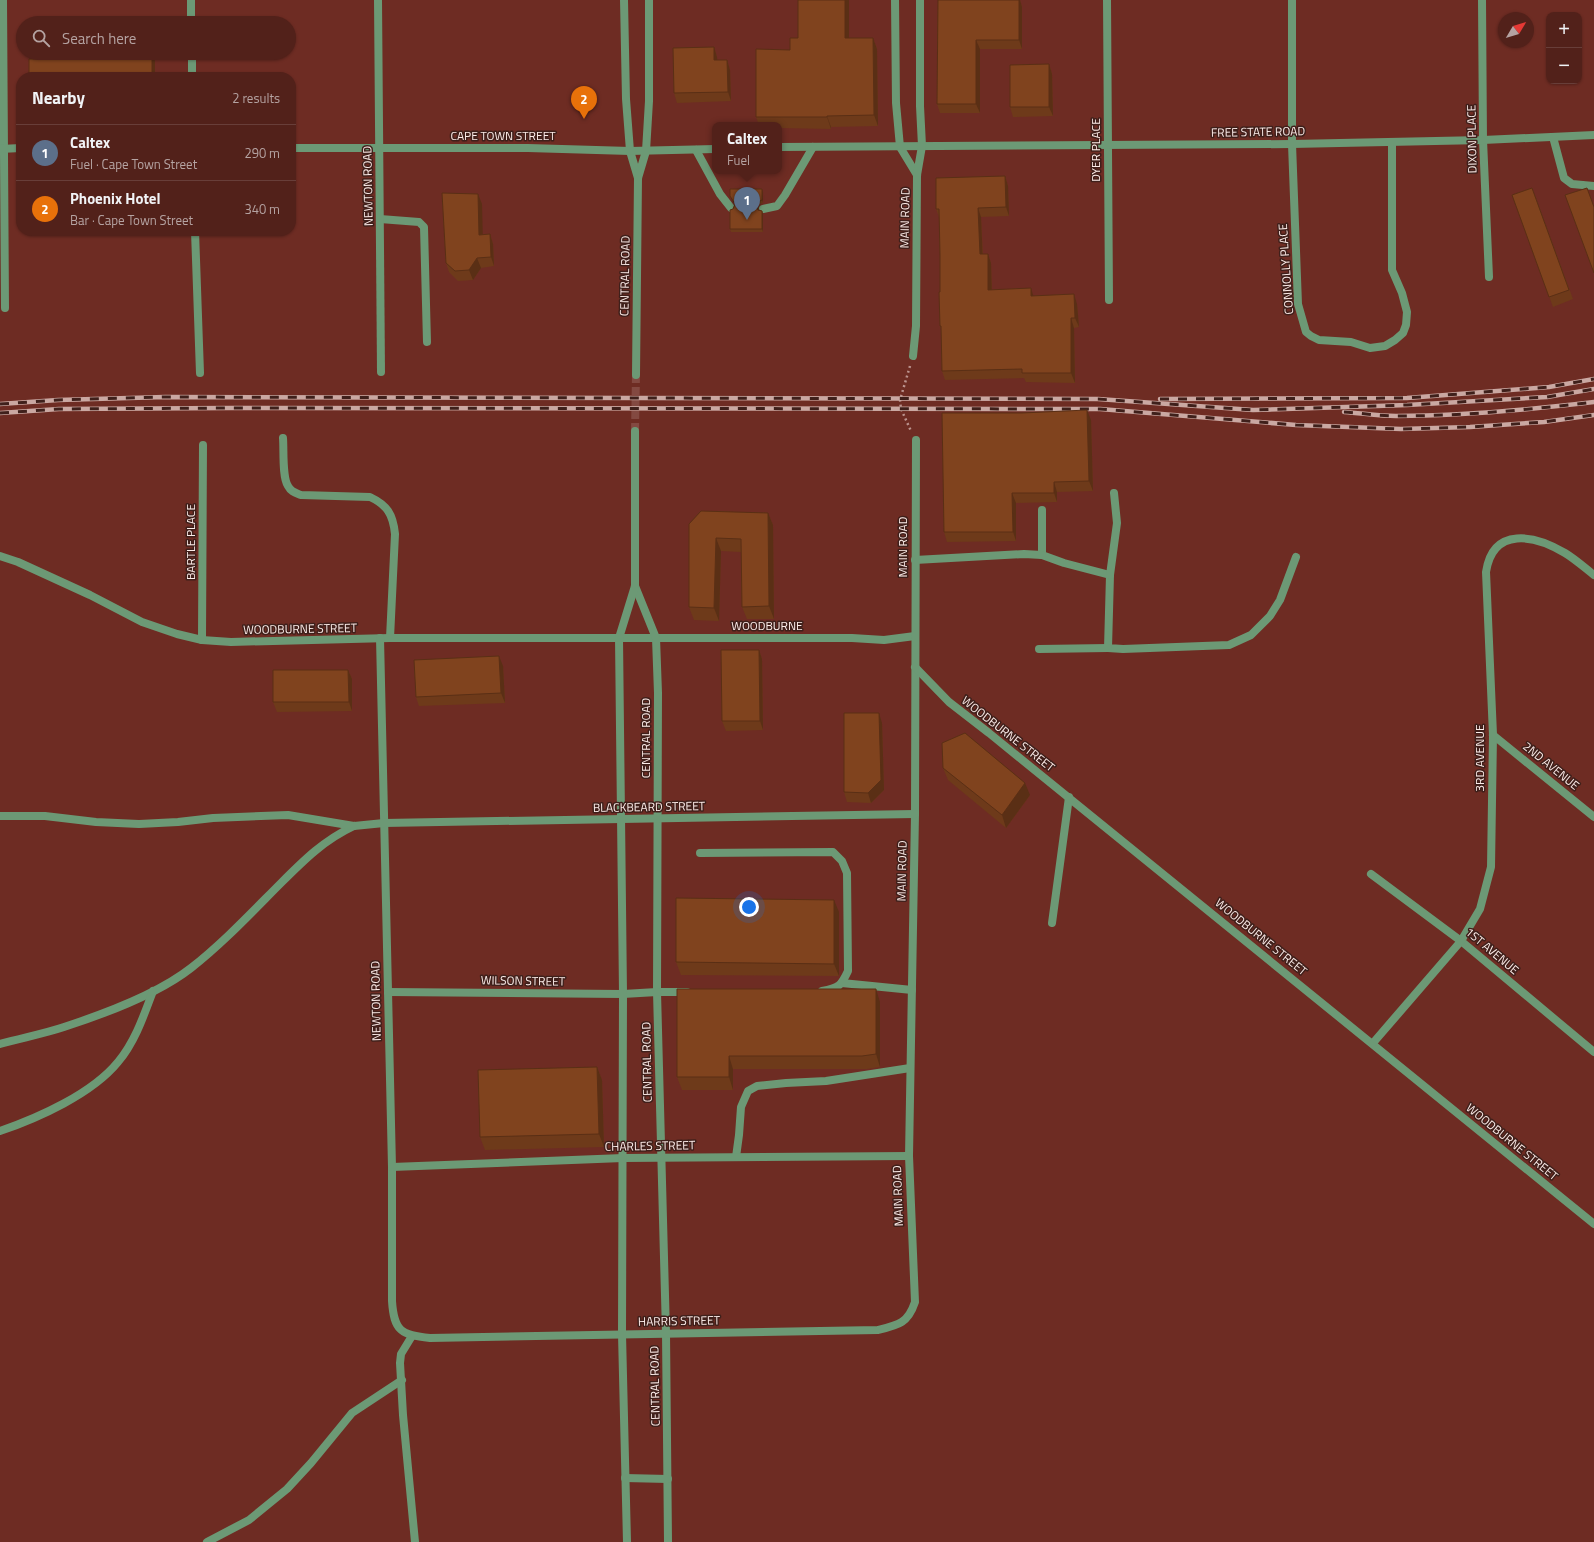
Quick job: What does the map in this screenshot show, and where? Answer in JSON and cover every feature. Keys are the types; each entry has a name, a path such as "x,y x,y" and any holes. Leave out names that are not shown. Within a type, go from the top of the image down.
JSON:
{"street":[{"path":"3,0 2,149 5,308"},
{"path":"191,0 192,16"},
{"name":"NEWTON ROAD","path":"378,0 382,372"},
{"name":"CENTRAL ROAD","path":"624,0 626,99 630,151 638,178"},
{"name":"CENTRAL ROAD","path":"636,375 638,178 646,151 649,101 649,0"},
{"name":"MAIN ROAD","path":"895,0 896,103 900,147 917,176"},
{"name":"MAIN ROAD","path":"913,356 916,326 917,176 922,146 920,106 920,0"},
{"name":"DYER PLACE","path":"1107,0 1109,300"},
{"name":"CONNOLLY PLACE","path":"1292,0 1292,144 1298,304 1306,332 1319,340 1350,342 1370,348 1385,346 1395,340 1403,332 1406,325 1408,312 1392,270 1392,142"},
{"name":"DIXON PLACE","path":"1482,0 1483,140 1489,277"},
{"path":"192,60 192,72"},
{"name":"FREE STATE ROAD","path":"900,147 1292,144 1483,140 1594,135"},
{"path":"1553,137 1564,178 1572,184 1586,187 1594,186"},
{"path":"782,148 813,146 900,147"},
{"path":"763,209 777,206 785,195 813,146"},
{"path":"2,149 16,148"},
{"name":"CAPE TOWN STREET","path":"296,148 528,148 630,151 712,149"},
{"path":"696,150 720,194 731,208"},
{"path":"380,219 419,222 424,227 427,342"},
{"path":"195,236 200,373"},
{"name":"CENTRAL ROAD","path":"627,1542 622,1334 623,994 619,638 635,586 635,431"},
{"path":"283,438 287,486 295,493 301,495 370,497 387,509 393,521 395,534 390,638"},
{"name":"MAIN ROAD","path":"915,1302 909,1156 915,814 916,440"},
{"name":"BARTLE PLACE","path":"202,640 203,445"},
{"path":"1108,648 1110,575 1117,522 1114,493"},
{"path":"1042,510 1042,555"},
{"name":"3RD AVENUE","path":"1373,1043 1461,941 1480,909 1491,867 1493,735 1486,572 1487,561 1494,548 1510,539 1538,540 1566,553 1594,575"},
{"path":"915,560 1024,554 1042,555 1064,563 1110,575"},
{"name":"WOODBURNE STREET","path":"0,556 18,562 90,595 142,622 176,634 202,640 231,642 380,638 619,638"},
{"path":"1039,649 1229,645 1251,635 1270,616 1280,600 1296,558"},
{"name":"CENTRAL ROAD","path":"635,586 656,638 658,694 658,992 666,1333 668,1542"},
{"name":"WOODBURNE","path":"619,638 852,638 884,640 915,636"},
{"name":"NEWTON ROAD","path":"380,638 392,1167 393,1314 398,1327 402,1332 412,1336"},
{"name":"WOODBURNE STREET","path":"915,667 949,702 1373,1043 1594,1224"},
{"name":"2ND AVENUE","path":"1493,735 1594,817"},
{"path":"1052,923 1069,797"},
{"name":"BLACKBEARD STREET","path":"354,826 384,823 915,814"},
{"path":"0,816 45,816 96,822 138,824 220,817 288,815 354,826"},
{"path":"0,1044 64,1027 115,1008 153,991 189,970 214,950 315,849 338,833 354,826"},
{"path":"700,853 833,852 842,862 847,873 848,970 842,983 832,989 810,992"},
{"name":"1ST AVENUE","path":"1371,874 1461,941 1594,1052"},
{"path":"842,983 912,990"},
{"path":"0,1131 13,1127 70,1100 92,1087 109,1072 118,1062 132,1041 153,991"},
{"name":"WILSON STREET","path":"388,992 623,994 696,992"},
{"path":"736,1157 741,1107 748,1091 757,1086 826,1081 910,1068"},
{"name":"CHARLES STREET","path":"392,1167 661,1157 909,1156"},
{"name":"HARRIS STREET","path":"412,1336 430,1338 878,1330 894,1326 904,1321 911,1313 915,1302"},
{"path":"412,1336 401,1354 403,1414 415,1542"},
{"path":"207,1542 248,1520 287,1489 311,1463 352,1413 402,1380"},
{"path":"625,1478 668,1479"}],"path":[{"path":"913,356 900,400 901,409 916,440"}],"building":[{"path":"798,0 845,0 845,38 873,38 874,115 827,117 756,117 756,49 790,50 790,38 798,38"},
{"path":"938,0 1019,0 1019,40 976,40 976,104 937,104"},
{"path":"714,47 714,60 727,60 728,92 674,93 673,48"},
{"path":"29,60 152,60 152,72 29,72"},
{"path":"1049,64 1049,107 1010,107 1010,65"},
{"path":"1005,176 1006,207 978,208 980,254 988,254 988,290 1031,288 1031,296 1074,294 1075,318 1071,318 1071,373 1022,373 1022,369 942,371 939,292 939,209 936,209 936,178"},
{"path":"1532,188 1569,290 1549,297 1512,195"},
{"path":"1587,188 1594,207 1594,273 1565,195"},
{"path":"730,189 762,189 762,200 758,202 756,207 758,210 762,211 762,229 730,229 730,210 733,209 735,204 730,196"},
{"path":"442,193 478,194 479,235 490,234 491,257 477,258 469,270 455,271 446,263"},
{"path":"1087,410 1089,481 1054,482 1054,493 1012,493 1013,532 944,532 942,413 1022,413"},
{"path":"701,511 768,513 769,606 742,607 741,539 716,538 714,608 689,607 689,524"},
{"path":"721,650 759,650 760,721 722,721"},
{"path":"499,656 501,693 416,697 414,660"},
{"path":"273,670 348,670 349,702 273,702"},
{"path":"844,713 879,713 881,780 868,793 844,792"},
{"path":"965,733 1025,783 1002,815 943,768 942,743"},
{"path":"676,898 834,900 834,964 676,962"},
{"path":"677,989 876,989 876,1054 862,1056 729,1056 729,1077 677,1077"},
{"path":"597,1067 599,1134 480,1137 478,1070"}],"tunnel":[{"path":"635,431 636,375"}],"railway":[{"path":"1160,399 1407,398 1549,387 1594,379"},
{"path":"0,404 58,400 165,397 1098,399 1253,410 1407,405 1547,397 1594,389"},
{"path":"1344,412 1389,416 1421,416 1520,410 1594,402"},
{"path":"0,413 59,409 231,408 1100,409 1296,425 1401,429 1470,427 1544,422 1594,415"}],"place":[{"name":"Phoenix Hotel","path":"584,119"},
{"name":"Caltex","path":"747,220"}]}
